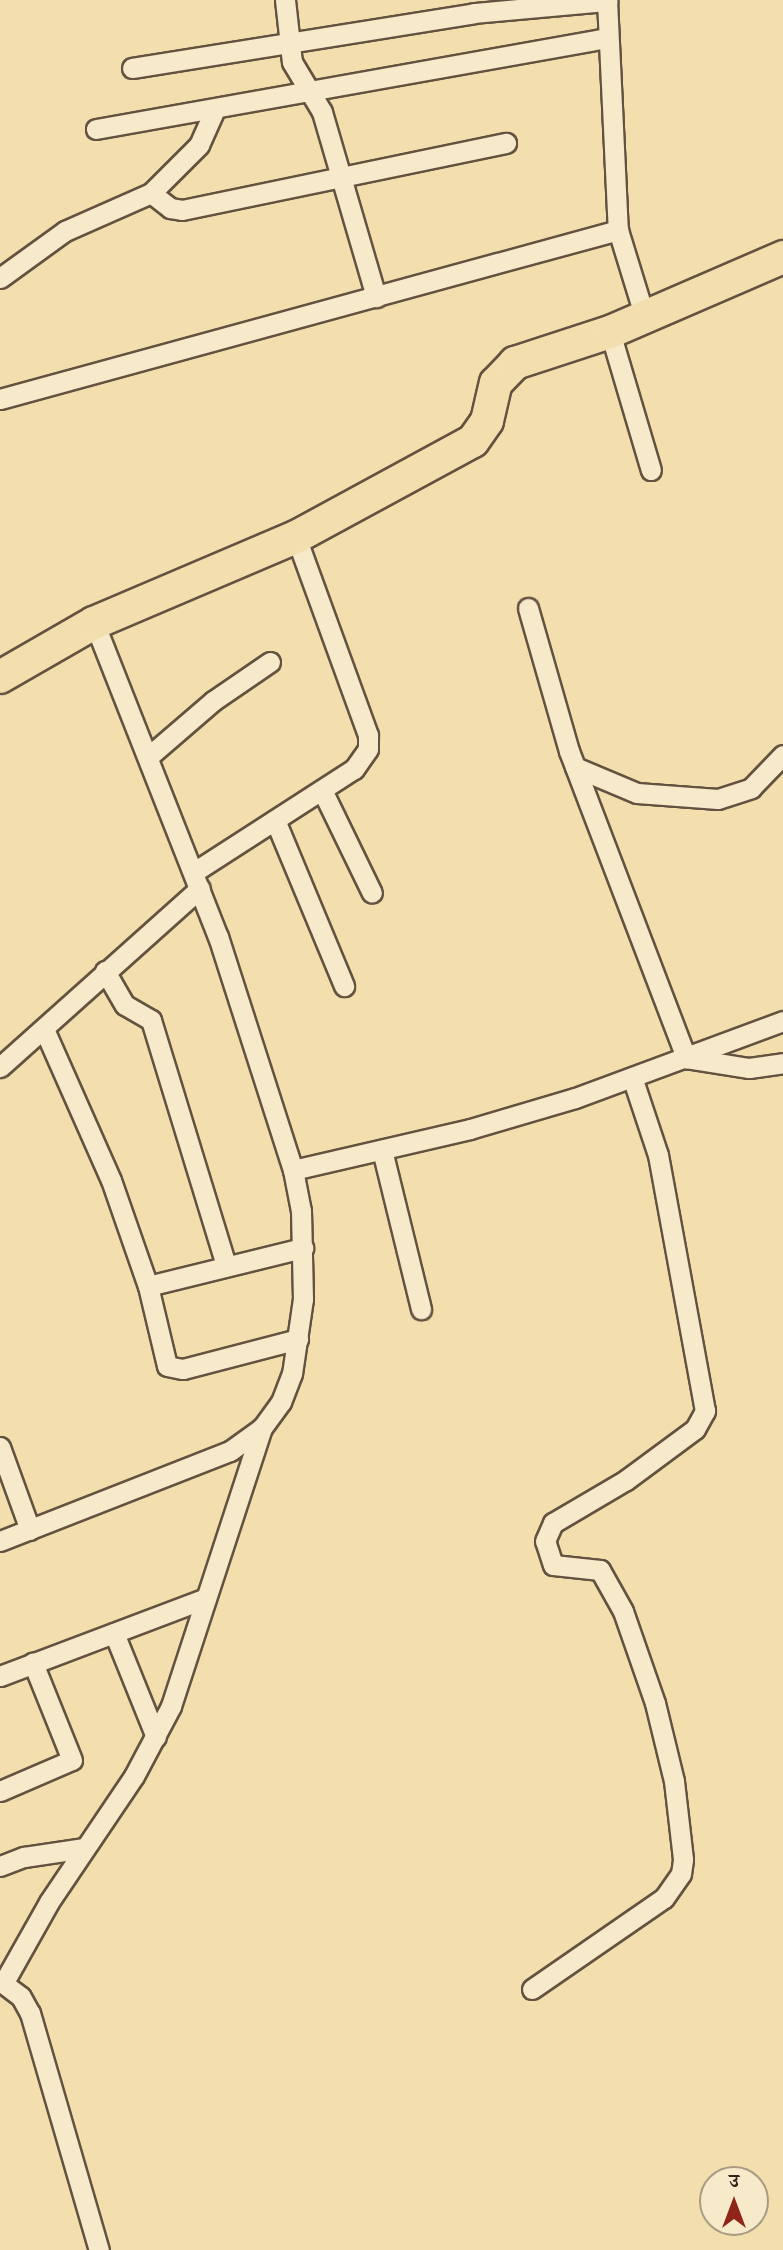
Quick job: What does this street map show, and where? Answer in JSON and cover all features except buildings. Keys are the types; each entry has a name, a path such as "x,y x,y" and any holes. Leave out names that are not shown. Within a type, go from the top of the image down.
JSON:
{"main road":[{"path":"0,677 94,623 296,537 473,441 487,421 496,383 515,363 610,332 783,257"}],"street":[{"path":"285,0 288,45 300,80 312,92 322,112 339,180 376,297"},
{"path":"132,68 474,13 607,0 618,230 645,318"},
{"path":"96,129 607,38"},
{"path":"0,278 65,231 151,193 199,145 215,108"},
{"path":"151,193 170,208 182,209 339,180 506,144"},
{"path":"0,399 618,230"},
{"path":"610,332 651,470"},
{"path":"0,1067 44,1029 197,880 275,820 365,760 368,735 296,537"},
{"path":"528,608 550,696 686,1058"},
{"path":"94,623 197,880 293,1170 303,1248 298,1339 288,1384 262,1428 206,1598 188,1664 156,1737 2,1981 30,2012 99,2250"},
{"path":"148,757 213,701 270,662"},
{"path":"575,767 637,793 718,799 751,788 783,755"},
{"path":"322,790 372,893"},
{"path":"275,820 344,986"},
{"path":"105,971 125,1005 151,1020 226,1265"},
{"path":"293,1170 470,1129 632,1077 783,1021"},
{"path":"44,1029 92,1132 149,1286 164,1359 174,1368 298,1339"},
{"path":"686,1058 749,1068 783,1063"},
{"path":"532,1989 664,1898 681,1874 683,1859 674,1781 654,1703 623,1611 600,1570 552,1565 545,1541 552,1523 626,1480 695,1429 705,1411 658,1155 632,1077"},
{"path":"382,1150 421,1309"},
{"path":"149,1286 303,1248"},
{"path":"0,1541 230,1451 262,1428"},
{"path":"0,1447 30,1530"},
{"path":"0,1676 206,1598"},
{"path":"114,1633 156,1737"},
{"path":"0,1791 72,1760 33,1663"},
{"path":"0,1866 24,1857 84,1848"}]}
